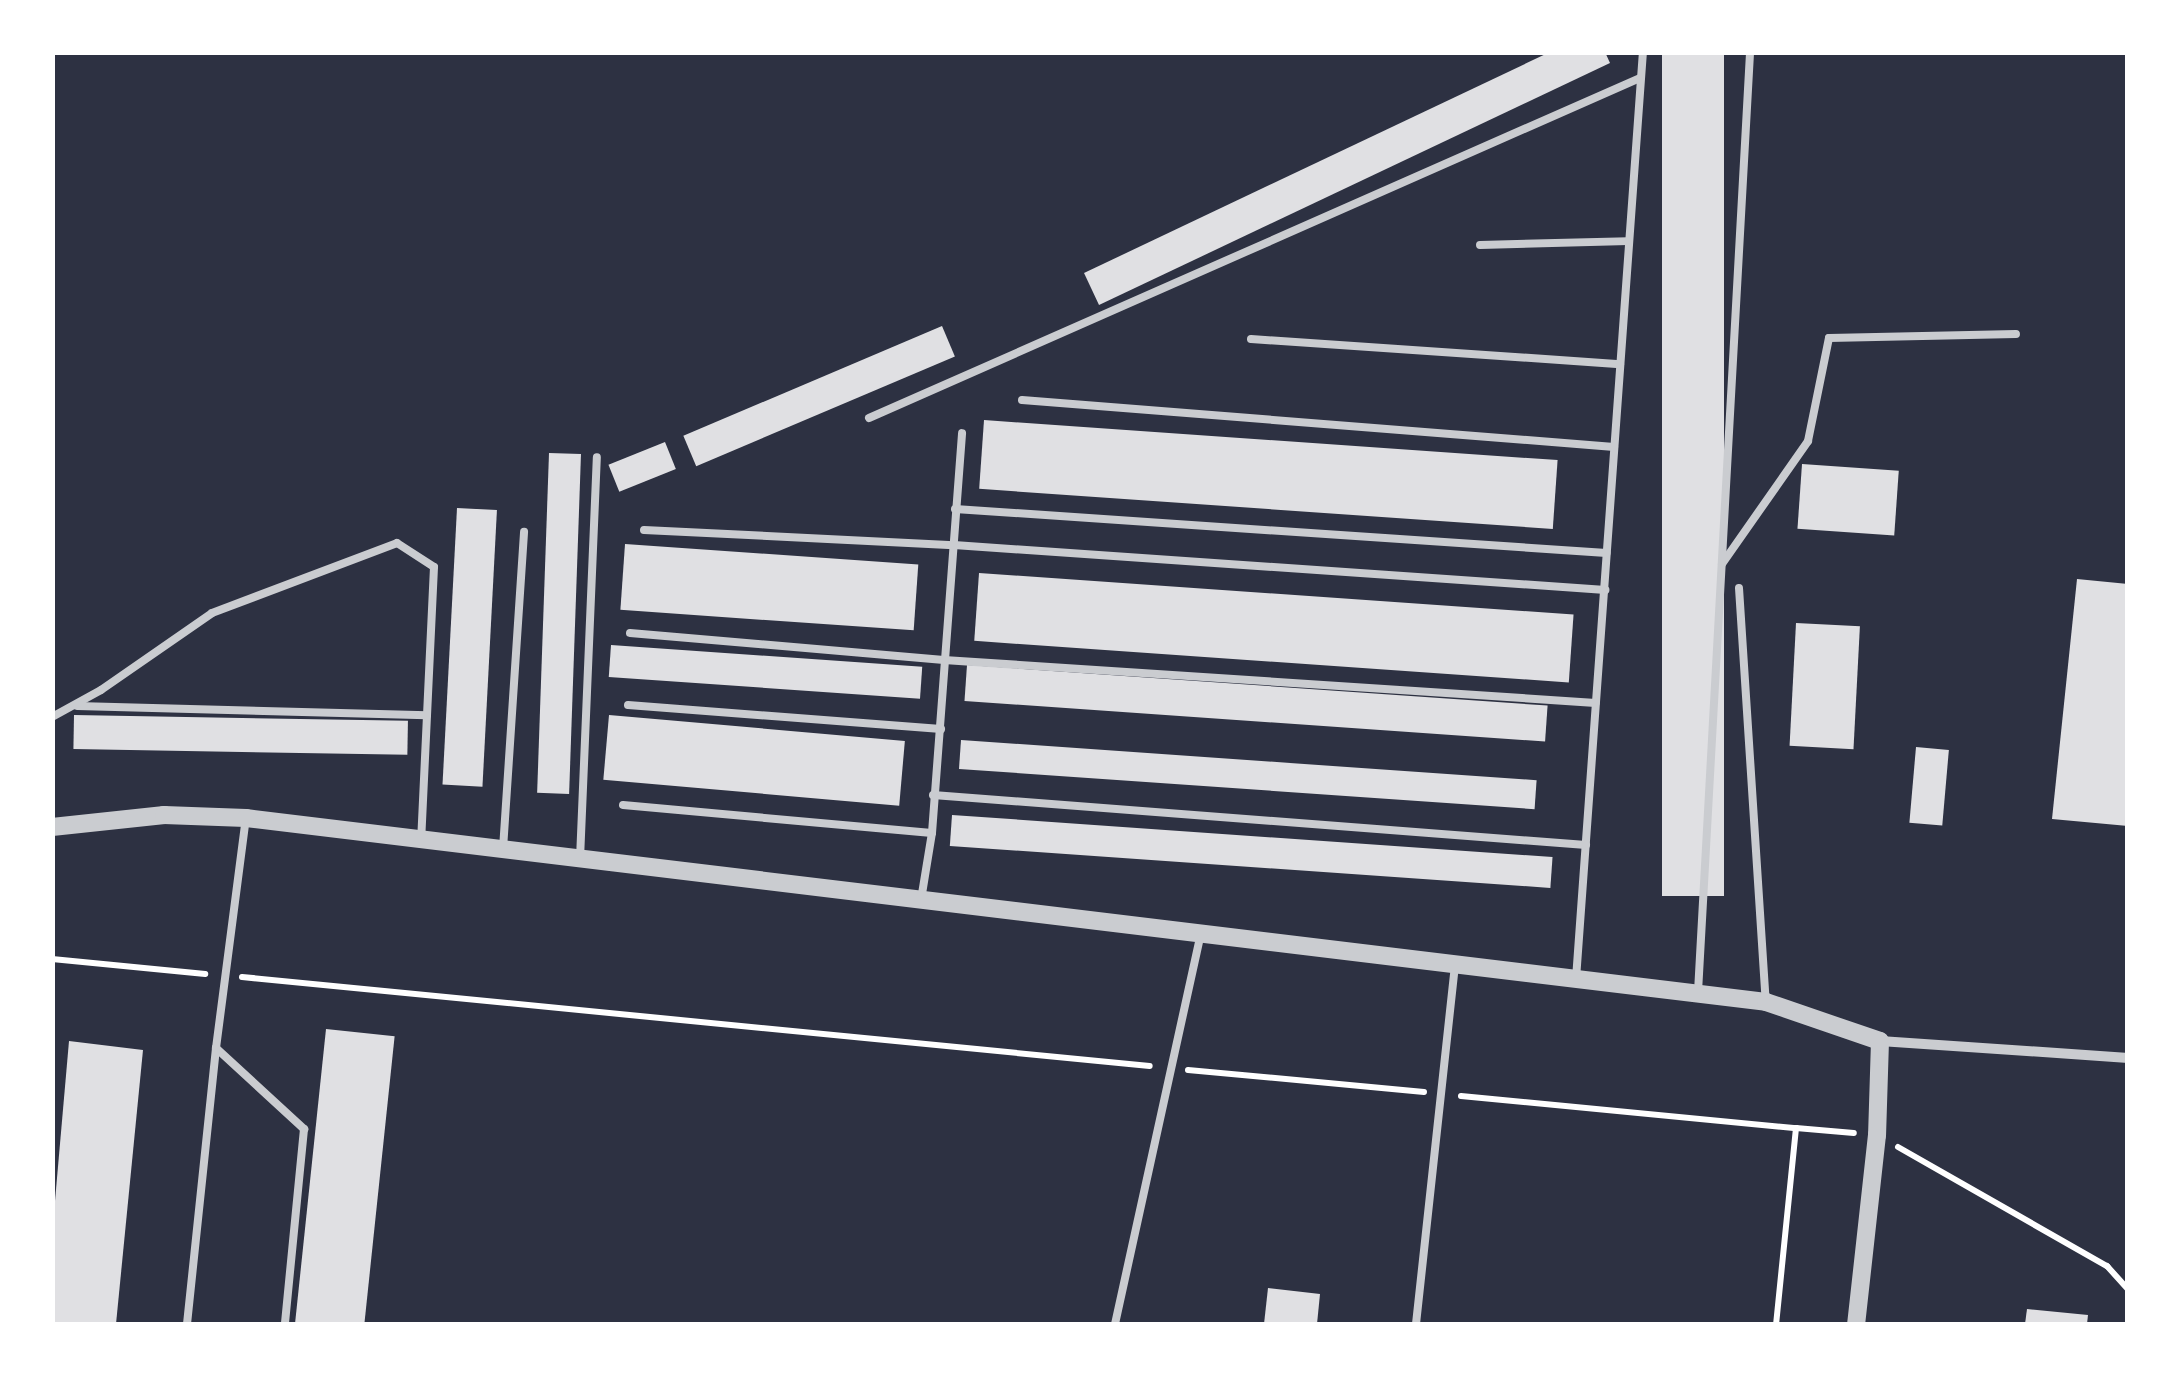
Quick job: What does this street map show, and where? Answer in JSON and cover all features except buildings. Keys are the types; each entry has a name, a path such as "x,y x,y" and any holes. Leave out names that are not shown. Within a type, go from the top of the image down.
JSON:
{"street":[{"path":"52,827 164,815 246,818 1766,1002 1880,1041 2128,1058"},
{"path":"1856,1324 1877,1135 1880,1041"}],"lane":[{"path":"1576,979 1642,52"},
{"path":"1698,994 1750,52"},
{"path":"869,418 1640,78"},
{"path":"1480,245 1628,241"},
{"path":"1722,564 1808,441 1829,338 2016,334"},
{"path":"1250,339 1620,364"},
{"path":"1022,400 1614,448"},
{"path":"920,900 932,834 962,433"},
{"path":"580,859 597,457"},
{"path":"955,508 1608,553"},
{"path":"644,530 954,545 1605,590"},
{"path":"504,849 524,532"},
{"path":"52,717 212,613 397,543 434,568 421,839"},
{"path":"1739,588 1766,1002"},
{"path":"630,633 944,660 1596,703"},
{"path":"628,704 941,729"},
{"path":"74,706 427,714"},
{"path":"933,794 1586,844"},
{"path":"624,804 932,834"},
{"path":"188,1324 216,1048 246,818"},
{"path":"1116,1324 1201,934"},
{"path":"1416,1324 1455,965"},
{"path":"216,1048 304,1130 285,1324"}],"path":[{"path":"52,959 1877,1135 2107,1266 2128,1288"},
{"path":"1776,1324 1796,1128"}]}
